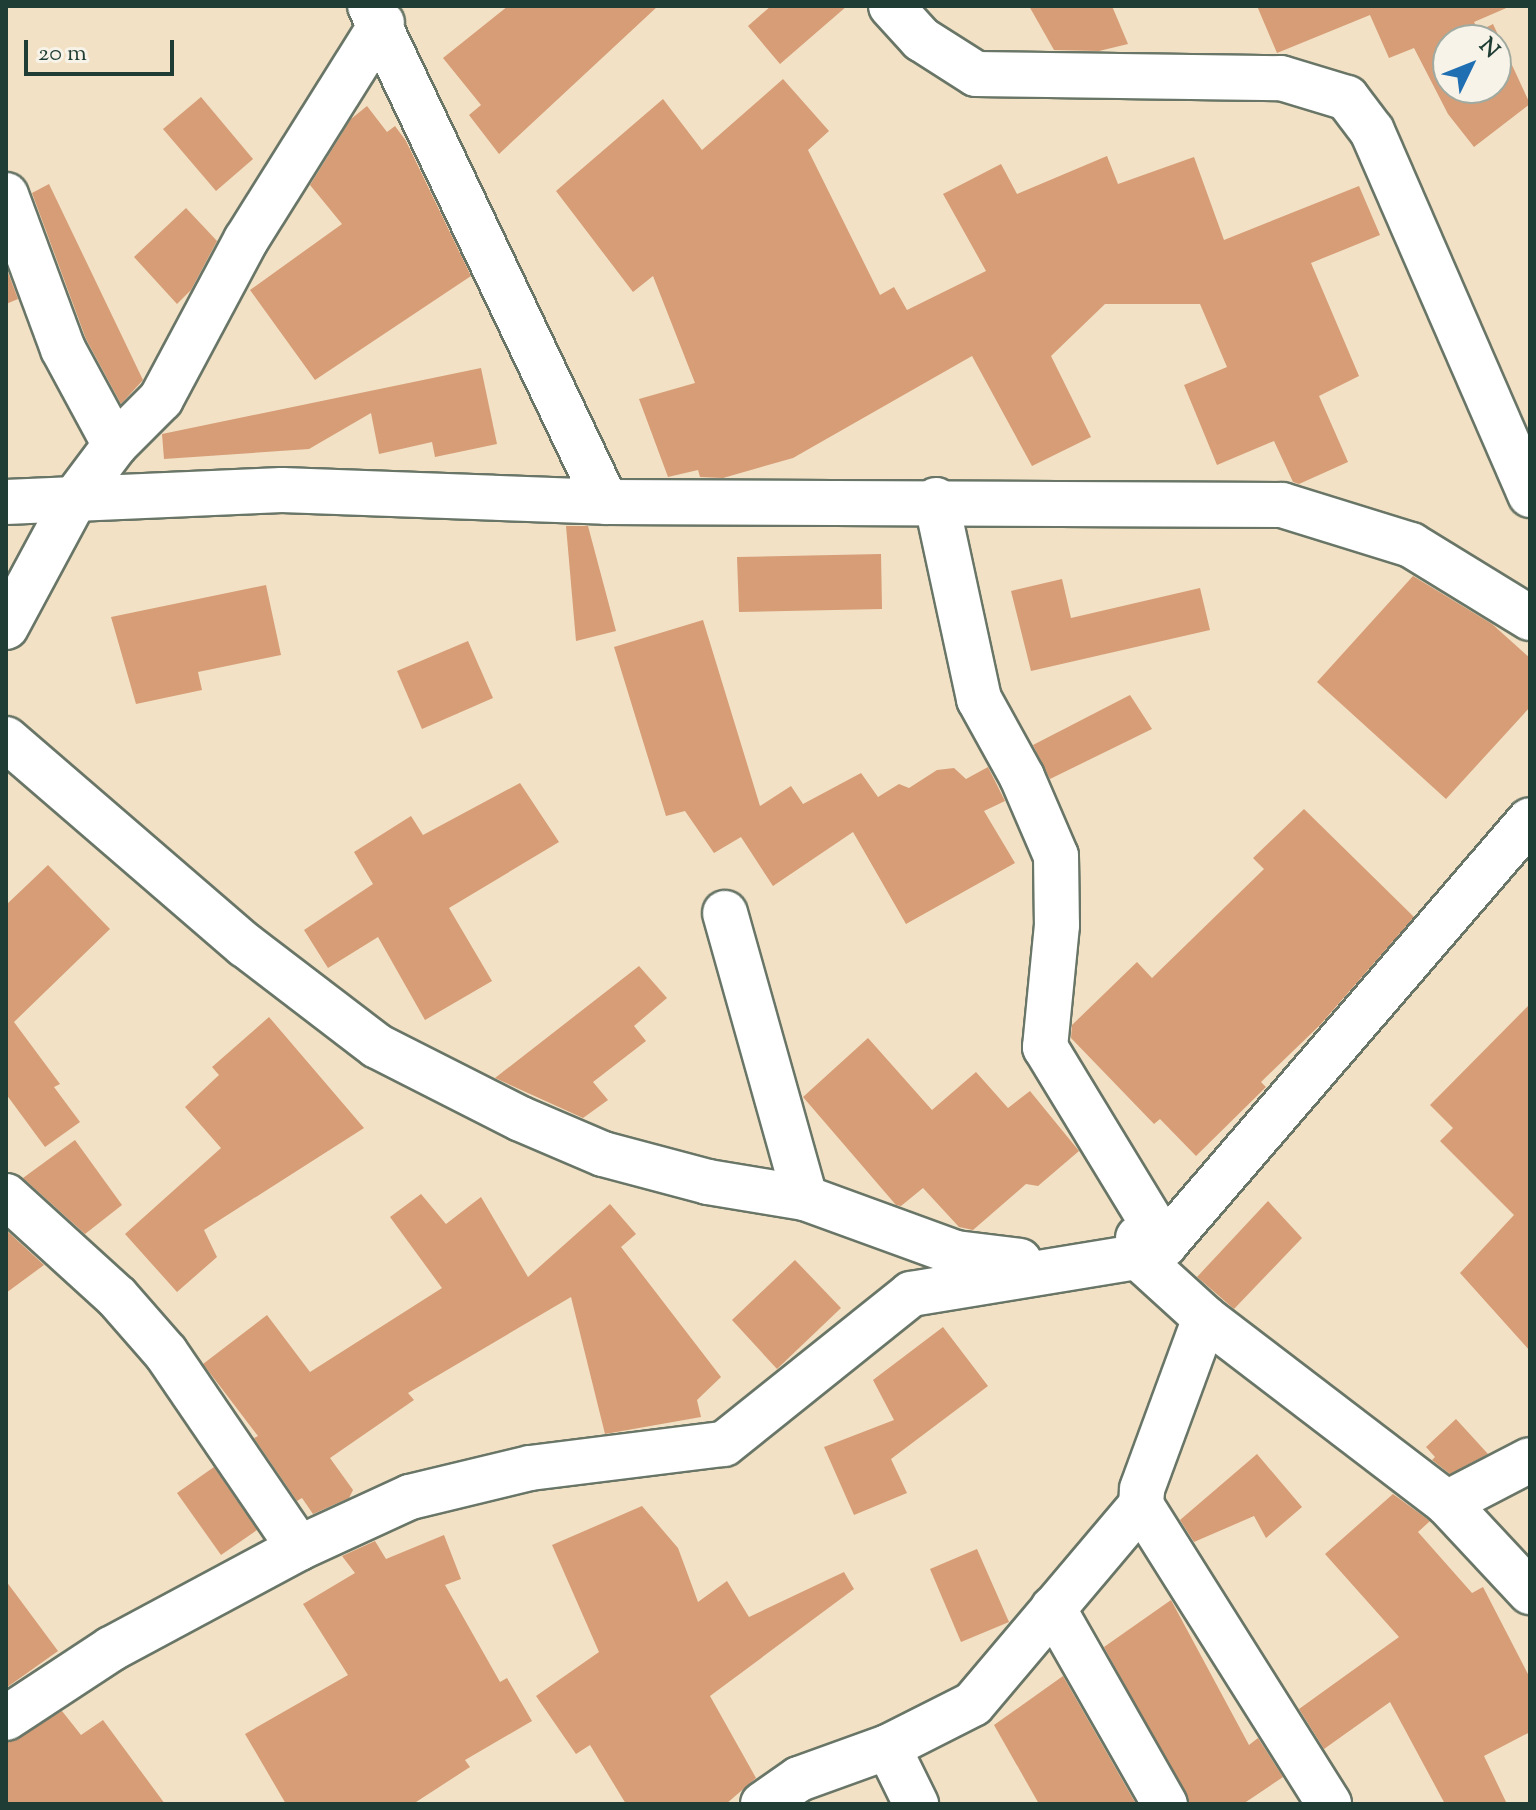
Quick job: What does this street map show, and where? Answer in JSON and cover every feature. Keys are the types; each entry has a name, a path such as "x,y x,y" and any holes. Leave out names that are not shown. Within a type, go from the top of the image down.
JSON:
{"street":[{"path":"891,6 930,47 976,74 1281,78 1347,98 1372,131 1530,495"},
{"path":"6,627 76,497 115,445 161,399 246,240 376,15"},
{"path":"376,15 606,502"},
{"path":"7,200 63,349 115,445"},
{"path":"6,502 282,490 606,502 936,500 1282,505 1411,545 1530,618"},
{"path":"936,500 979,699 1022,777 1056,856 1057,925 1045,1047 1142,1245 1205,1318 1447,1503 1530,1592"},
{"path":"6,739 245,945 377,1046 521,1119 603,1154 708,1182 805,1198 956,1253 1012,1263 1142,1245"},
{"path":"6,1718 111,1649 299,1548 410,1497 530,1468 724,1444 911,1294 1142,1245 1530,820"},
{"path":"725,913 805,1198"},
{"path":"6,1196 117,1297 166,1353 299,1548"},
{"path":"1205,1318 1142,1489 1141,1505 1329,1804"},
{"path":"1447,1503 1530,1460"},
{"path":"763,1804 799,1779 888,1747 963,1713 1141,1505"},
{"path":"1053,1608 1165,1804"},
{"path":"888,1747 916,1804"}],"building":[{"path":"508,6 658,6 499,154 469,115 481,105 443,58"},
{"path":"771,6 847,6 780,64 748,26"},
{"path":"1029,6 1112,6 1128,44 1099,51 1054,50"},
{"path":"1257,6 1511,6 1475,24 1432,24 1432,83 1414,48 1389,58 1370,15 1277,53"},
{"path":"1512,65 1530,104 1474,147 1443,104 1512,104"},
{"path":"783,79 829,131 808,150 880,295 894,287 907,310 986,271 943,194 1001,164 1017,194 1107,156 1118,184 1194,157 1224,240 1359,186 1380,235 1311,263 1359,376 1319,396 1348,462 1299,484 1293,482 1274,441 1217,465 1184,385 1227,367 1200,304 1105,304 1051,356 1091,437 1032,466 972,356 793,458 723,478 700,477 698,470 668,477 639,399 695,383 653,276 633,292 556,191 663,99 702,150"},
{"path":"201,97 253,159 216,191 163,129"},
{"path":"367,106 387,132 395,126 406,141 471,276 315,380 250,290 342,224 310,185 351,119"},
{"path":"49,184 143,380 121,404 86,339 32,193"},
{"path":"186,208 217,241 191,290 177,304 134,257"},
{"path":"6,267 18,299 6,304"},
{"path":"481,368 497,444 435,457 432,442 379,454 371,413 309,449 164,459 162,434"},
{"path":"566,526 588,526 616,631 576,641"},
{"path":"881,554 882,609 739,612 737,557"},
{"path":"1413,576 1492,624 1530,658 1530,707 1446,799 1317,682"},
{"path":"1062,579 1071,618 1200,588 1210,630 1031,671 1011,591"},
{"path":"266,585 281,655 198,672 202,690 136,704 111,617"},
{"path":"703,620 760,806 791,786 803,804 861,773 878,797 899,784 909,788 937,770 954,768 966,779 988,767 1005,801 984,811 1015,863 906,924 853,832 773,886 741,837 714,853 685,811 666,816 614,647"},
{"path":"468,641 493,698 422,729 397,671"},
{"path":"1130,695 1152,729 1050,779 1033,745"},
{"path":"520,783 559,842 449,908 492,981 425,1020 378,937 328,968 304,930 373,884 354,852 411,816 423,835"},
{"path":"1304,809 1414,917 1320,1025 1261,1082 1266,1087 1196,1156 1160,1119 1154,1124 1071,1038 1072,1025 1137,962 1152,978 1264,869 1253,858"},
{"path":"48,865 110,929 14,1022 60,1084 54,1087 80,1122 45,1147 6,1094 6,905"},
{"path":"639,966 667,998 634,1026 646,1041 593,1082 608,1100 583,1118 495,1078"},
{"path":"1530,1004 1530,1351 1460,1273 1514,1215 1440,1141 1453,1128 1430,1105"},
{"path":"269,1017 364,1128 204,1230 217,1257 177,1292 125,1234 221,1148 185,1107 219,1075 212,1067"},
{"path":"868,1038 932,1110 976,1072 1008,1108 1030,1091 1079,1151 1038,1186 1026,1184 973,1230 959,1227 923,1188 901,1206 896,1205 803,1097"},
{"path":"75,1140 122,1205 85,1234 23,1178"},
{"path":"421,1194 446,1224 481,1197 528,1277 610,1204 636,1234 621,1247 721,1377 697,1400 701,1417 605,1434 571,1297 408,1393 414,1400 330,1458 353,1490 349,1498 313,1514 302,1498 297,1501 254,1438 258,1436 203,1364 267,1315 310,1372 442,1288 390,1217"},
{"path":"1268,1201 1302,1238 1234,1309 1197,1277"},
{"path":"6,1230 44,1265 6,1293"},
{"path":"795,1260 841,1308 777,1369 732,1320"},
{"path":"943,1327 988,1386 891,1459 907,1493 854,1515 824,1447 894,1420 873,1380"},
{"path":"1456,1419 1488,1454 1450,1474 1432,1460 1435,1457 1426,1447"},
{"path":"1257,1454 1302,1507 1266,1538 1254,1516 1194,1542 1180,1520"},
{"path":"214,1467 257,1530 221,1555 177,1493"},
{"path":"1393,1494 1430,1521 1418,1532 1472,1593 1483,1587 1530,1678 1530,1732 1484,1756 1507,1804 1445,1804 1390,1702 1324,1749 1299,1709 1399,1637 1325,1554"},
{"path":"642,1506 678,1548 698,1602 727,1581 749,1617 844,1572 854,1589 710,1696 756,1778 726,1804 626,1804 590,1745 576,1754 536,1696 599,1652 552,1545"},
{"path":"444,1535 461,1579 445,1585 500,1682 507,1678 532,1721 465,1760 470,1767 413,1804 286,1804 245,1734 348,1675 303,1604 355,1573 342,1556 375,1541 386,1559"},
{"path":"977,1549 1009,1622 961,1642 930,1569"},
{"path":"6,1581 58,1651 6,1688"},
{"path":"1171,1600 1249,1745 1258,1738 1283,1777 1243,1804 1190,1804 1104,1647"},
{"path":"1063,1676 1136,1804 1039,1804 994,1725"},
{"path":"62,1711 81,1735 103,1720 165,1804 6,1804 6,1743"}]}
